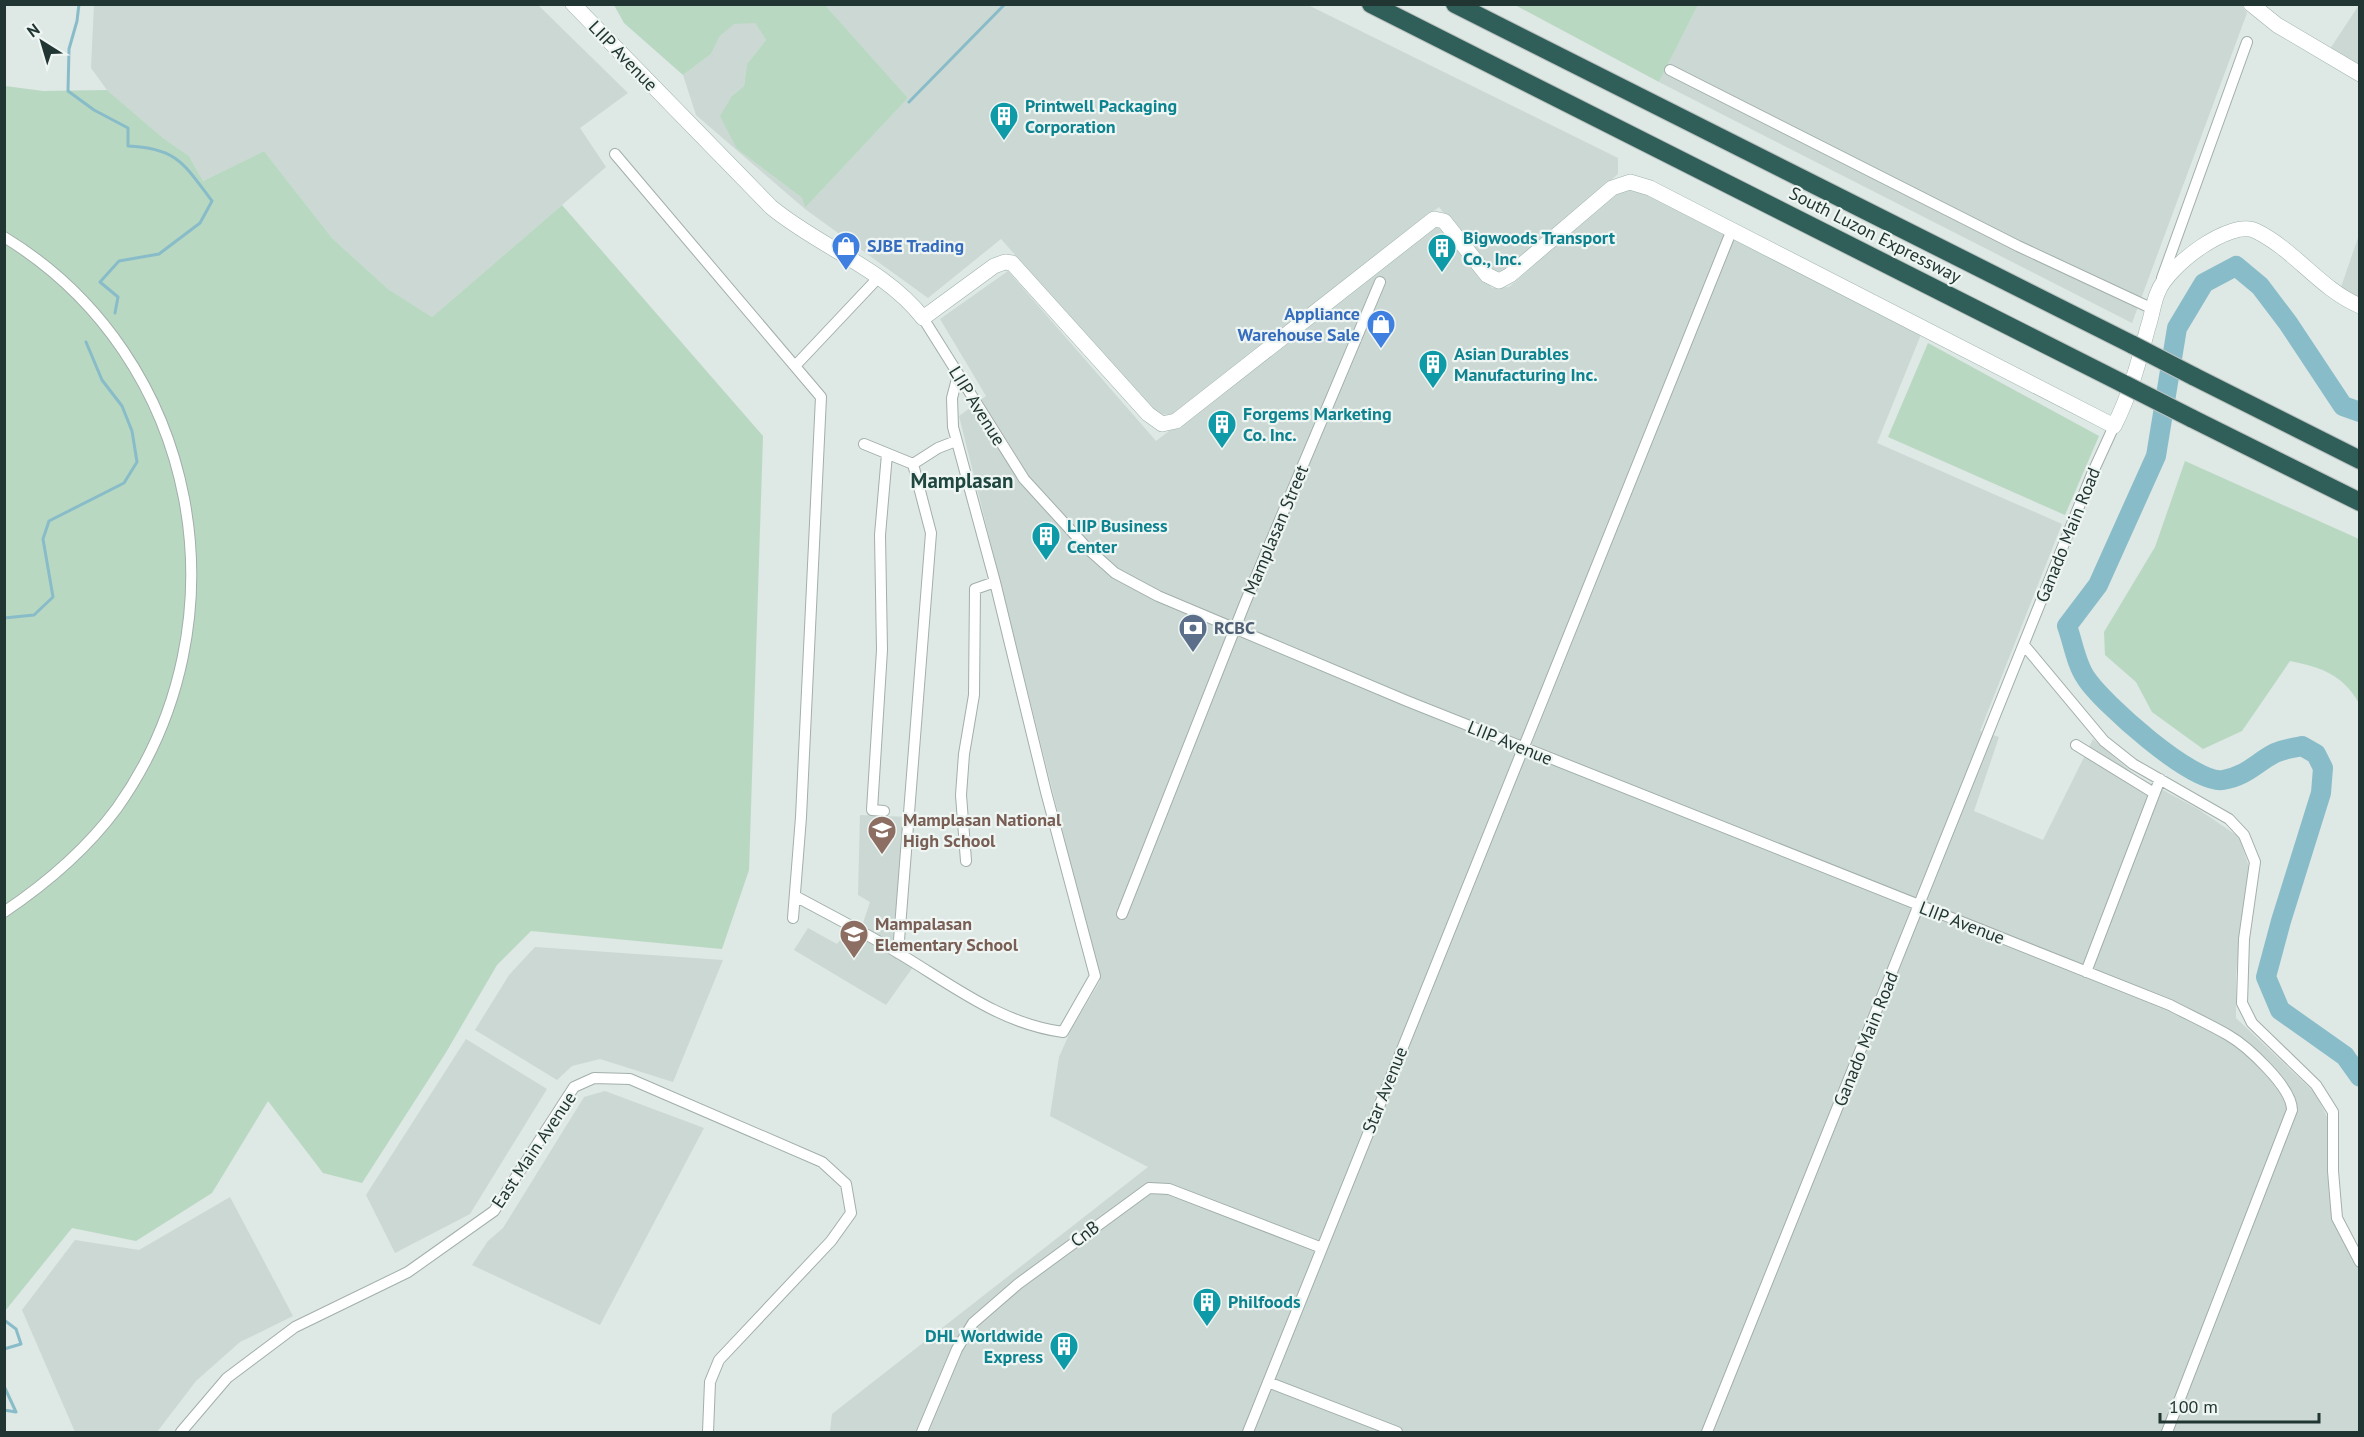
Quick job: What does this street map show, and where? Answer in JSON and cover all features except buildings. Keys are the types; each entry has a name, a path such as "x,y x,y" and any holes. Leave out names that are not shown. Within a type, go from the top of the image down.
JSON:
{"highway":[{"name":"South Luzon Expressway","path":"1371,4 2360,502"},
{"name":"South Luzon Expressway","path":"1455,4 2360,460"}],"street":[{"name":"LIIP Avenue","path":"573,4 766,203 790,222 878,278 906,300 923,318 1024,479 1087,548 1115,573 1158,596 1523,748 2170,1005 2230,1036 2273,1074 2292,1099 2289,1123 2167,1432"},
{"path":"2251,4 2277,25 2360,74"},
{"path":"923,318 994,266 1005,262 1012,263 1151,418 1159,423 1167,424 1176,421 1434,219 1444,221 1487,274 1499,281 1510,275 1612,188 1624,182 1643,184 2114,426 2126,403 2158,290 2247,42"},
{"path":"1670,70 2018,246 2154,309"},
{"path":"615,154 821,397 793,918"},
{"path":"2158,290 2173,272 2218,236 2231,230 2245,228 2254,230 2271,240 2340,298 2360,306"},
{"name":"Star Avenue","path":"1248,1432 1731,231"},
{"path":"4,237 41,263 86,304 124,351 140,377 166,432 183,490 191,550 192,581 190,611 180,671 172,700 148,756 116,808 97,833 54,875 4,912"},
{"path":"795,366 878,278"},
{"name":"Mamplasan Street","path":"1122,914 1235,629 1380,282"},
{"path":"795,896 898,952 982,1005 1017,1020 1063,1032 1095,976 1046,792 995,582 956,441 952,398 958,375"},
{"name":"Ganado Main Road","path":"1707,1432 2092,474 2114,426"},
{"path":"913,464 938,448 956,441"},
{"path":"864,444 913,464"},
{"path":"884,811 872,810 882,650 880,535 887,454"},
{"path":"898,952 931,533 913,464"},
{"path":"966,861 961,795 964,754 974,696 975,589 995,582"},
{"path":"2024,645 2104,741 2133,764 2229,819 2244,836 2255,862 2244,939 2242,1003 2252,1023 2316,1084 2333,1112 2333,1171 2337,1218 2360,1262"},
{"path":"2076,745 2154,793"},
{"path":"2086,972 2160,779"},
{"name":"East Main Avenue","path":"181,1432 227,1378 295,1327 408,1272 494,1211 574,1087 594,1078 630,1079 822,1162 846,1184 851,1213 831,1242 719,1360 710,1382 708,1432"},
{"name":"CnB","path":"922,1432 957,1349 974,1323 1004,1295 1149,1188 1168,1189 1322,1248"},
{"path":"1268,1382 1397,1432"}],"shaded area":[{"path":"537,4 628,93 580,128 606,167 432,317 388,289 332,238 264,151 203,181 189,156 163,138 107,90 91,68 94,5"},
{"path":"2241,4 2247,13 2132,323 1659,82 1698,5"},
{"path":"825,5 1308,5 1618,158 1618,174 1507,270 1492,273 1439,207 1171,415 1160,414 1153,410 1001,239 928,298 805,209 696,115 683,75 711,54 720,36 734,23 755,23 766,40 747,64 744,86 732,96 737,149 802,198 805,208 908,98"},
{"path":"2359,5 2359,80 2324,58"},
{"path":"1635,188 1736,241 1922,332 1877,443 2062,524 1980,731 1999,737 1974,811 2043,840 2093,739 2135,775 2198,809 2239,837 2249,867 2236,974 2236,1018 2315,1093 2330,1123 2328,1161 2336,1224 2359,1268 2359,1432 830,1432 832,1414 1148,1167 1050,1116 1059,1057 1071,1030 1100,981 959,416 986,396 940,319 1008,271 1156,441 1439,223 1492,288 1509,287 1616,191"},
{"path":"2359,235 2359,298 2340,290"},
{"name":"Mamplasan National High School","path":"860,815 908,817 896,947 862,926 870,902 858,895"},
{"name":"Mampalasan Elementary School","path":"808,928 837,944 849,929 913,967 886,1005 794,950"},
{"path":"535,947 723,960 673,1082 600,1059 572,1066 557,1080 475,1030 509,975"},
{"path":"466,1039 547,1089 470,1214 395,1253 366,1195"},
{"path":"605,1091 704,1128 600,1325 472,1265 488,1241 503,1228 584,1097"},
{"path":"230,1197 293,1316 240,1342 196,1381 157,1432 75,1432 22,1310 75,1240 139,1250"}],"green space":[{"path":"614,5 825,5 908,98 805,208 802,198 737,149 720,116 732,96 744,86 747,64 766,40 755,23 734,24 720,36 711,54 683,75 624,23"},
{"path":"1515,5 1698,5 1659,82"},
{"path":"5,86 43,91 107,90 163,138 189,156 203,181 264,151 332,238 388,289 432,317 562,205 763,436 749,870 722,949 531,931 497,965 445,1054 362,1183 323,1173 268,1101 212,1193 136,1241 72,1228 5,1311"},
{"path":"1928,343 2099,436 2065,515 1888,437"},
{"path":"2185,461 2359,539 2359,703 2346,685 2330,674 2312,666 2290,661 2242,731 2203,749 2152,712 2136,682 2105,655 2104,632 2155,547"}],"waterway":[{"path":"79,4 69,49 68,91 94,110 128,128 128,146 158,150 178,160 212,201 200,223 159,254 119,261 100,282 118,297 115,313"},
{"path":"909,102 1005,4"},
{"path":"2360,412 2343,406 2288,323 2260,286 2236,266 2204,283 2177,328 2156,456 2098,585 2067,626 2080,666 2095,690 2129,723 2171,757 2192,770 2209,778 2223,780 2245,772 2281,750 2302,746 2316,754 2323,768 2321,793 2266,977 2280,1010 2345,1056 2360,1077"},
{"path":"4,618 34,615 53,597 43,539 49,521 124,483 137,462 132,431 122,406 102,380 86,342"},
{"path":"4,1320 16,1329 21,1344 4,1349"},
{"path":"4,1386 16,1412 4,1410"}],"place":[{"name":"Printwell Packaging Corporation","path":"1004,142"},
{"name":"SJBE Trading","path":"846,272"},
{"name":"Bigwoods Transport Co., Inc.","path":"1442,274"},
{"name":"Appliance Warehouse Sale","path":"1381,350"},
{"name":"Asian Durables Manufacturing Inc.","path":"1433,390"},
{"name":"Forgems Marketing Co. Inc.","path":"1222,450"},
{"name":"LIIP Business Center","path":"1046,562"},
{"name":"RCBC","path":"1193,654"},
{"name":"Mamplasan National High School","path":"882,856"},
{"name":"Mampalasan Elementary School","path":"854,960"},
{"name":"Philfoods","path":"1207,1328"},
{"name":"DHL Worldwide Express","path":"1064,1372"}],"district":[{"name":"Mamplasan","path":"962,481"}]}
